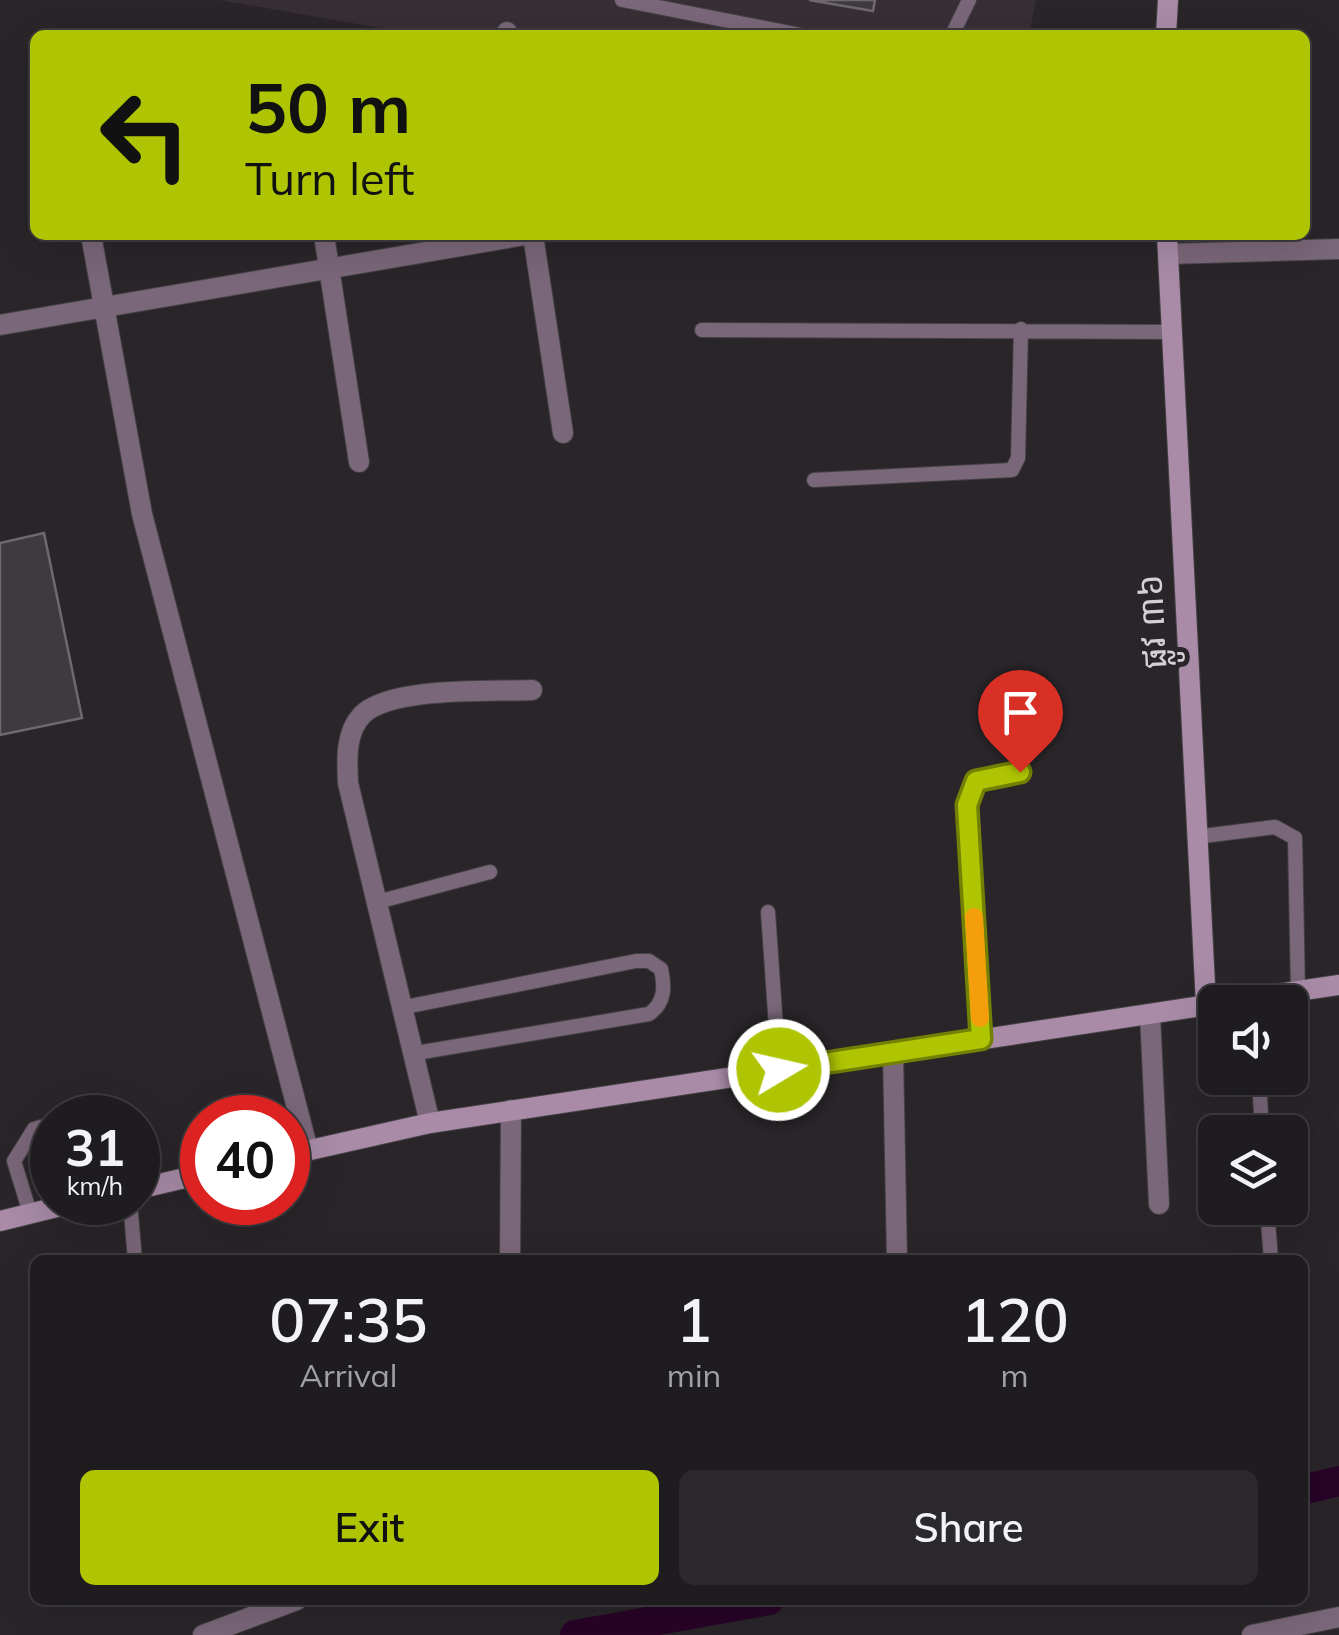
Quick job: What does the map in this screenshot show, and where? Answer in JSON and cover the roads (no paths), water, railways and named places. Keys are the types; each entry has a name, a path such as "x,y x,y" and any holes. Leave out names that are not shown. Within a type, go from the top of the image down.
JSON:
{"street":[{"path":"1166,30 1168,0"},
{"path":"92,240 142,514 284,1095"},
{"path":"325,240 358,462"},
{"path":"0,325 494,240"},
{"path":"533,240 564,432"},
{"path":"1167,245 1339,249"},
{"name":"ផ្លូវ ៣៦","path":"1167,245 1195,836 1213,985"},
{"path":"430,1123 348,782 347,746 362,715 397,697 532,690"},
{"path":"1308,990 1339,985"},
{"path":"310,1149 430,1123 1198,1007"},
{"path":"1150,1014 1159,1204"},
{"path":"893,1052 896,1255"},
{"path":"510,1255 511,1110"},
{"path":"0,1221 30,1213"},
{"path":"203,1635 284,1605"},
{"path":"1252,1635 1339,1617"}],"lane":[{"path":"622,0 775,30"},
{"path":"954,30 968,0"},
{"path":"814,480 994,474 1012,470 1018,458 1021,329"},
{"path":"702,330 1172,332"},
{"path":"981,1039 967,805 976,781 1020,772"},
{"path":"1195,836 1275,826 1295,838 1298,985"},
{"path":"378,902 490,872"},
{"path":"768,912 779,1070"},
{"path":"404,1007 636,960 649,961 661,970 665,988 658,1008 649,1014 416,1052"},
{"path":"30,1135 14,1161 30,1213"},
{"path":"132,1225 135,1255"},
{"path":"1268,1225 1271,1255"}],"waterway":[{"path":"1308,1489 1339,1481"},
{"path":"575,1635 741,1605"}]}
